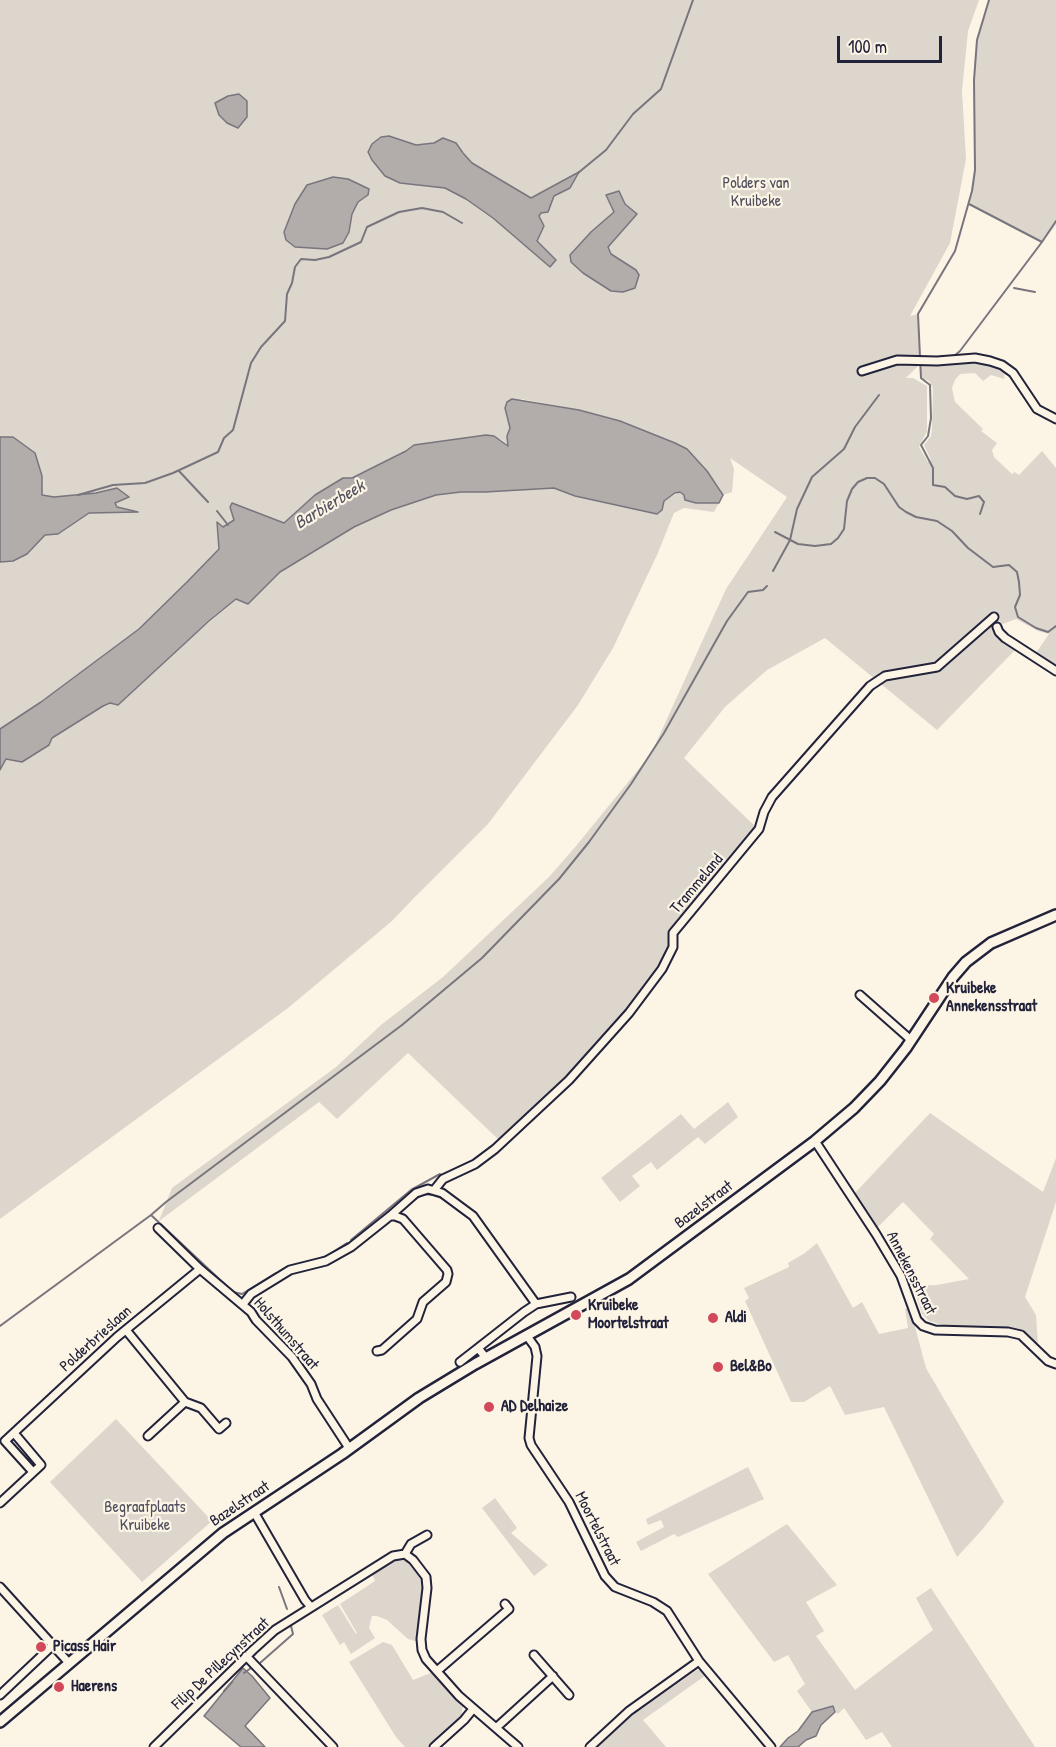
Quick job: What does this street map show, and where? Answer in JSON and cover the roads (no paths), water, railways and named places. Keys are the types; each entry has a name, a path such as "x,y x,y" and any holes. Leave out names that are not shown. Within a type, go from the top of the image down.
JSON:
{"main road":[{"name":"Bazelstraat","path":"0,1722 202,1549 420,1398 486,1358 629,1279 815,1141 880,1082 953,977 976,952 1056,915"}],"street":[{"path":"862,371 891,361 965,358 990,361 1008,369 1037,409 1056,419"},
{"name":"Trammeland","path":"243,1304 251,1294 290,1270 319,1264 335,1256 390,1216 416,1193 435,1189 443,1179 476,1164 495,1149 569,1080 629,1013 662,969 674,946 673,933 759,830 764,812 772,798 870,686 885,676 937,667 994,617"},
{"path":"997,627 1005,638 1056,671"},
{"path":"860,995 911,1040"},
{"name":"Annekensstraat","path":"815,1141 901,1276 917,1320 923,1326 935,1330 1008,1332 1021,1335 1048,1361 1056,1364"},
{"path":"435,1189 461,1205 473,1216 536,1304"},
{"path":"376,1351 382,1350 417,1319 423,1302 446,1282 448,1274 403,1219 390,1216"},
{"name":"Holsthumstraat","path":"158,1228 200,1269 243,1304 292,1357 349,1448"},
{"name":"Polderbrieslaan","path":"14,1433 126,1330 200,1269"},
{"path":"460,1362 536,1304 571,1297"},
{"path":"126,1330 185,1402 201,1408 219,1429 226,1423"},
{"name":"Moortelstraat","path":"527,1336 537,1356 529,1438 531,1445 562,1489 582,1526 600,1568 609,1582 621,1590 653,1602 667,1611 699,1661 771,1747"},
{"path":"478,1348 486,1358"},
{"path":"148,1436 185,1402"},
{"path":"0,1503 41,1465 14,1433 4,1442 33,1472"},
{"path":"254,1512 311,1607"},
{"name":"Filip De Pillecynstraat","path":"155,1747 275,1630 393,1556 405,1554 411,1545 427,1535"},
{"path":"405,1554 413,1560 426,1577 428,1588 422,1650 426,1659 473,1709 518,1747"},
{"path":"0,1587 69,1663"},
{"path":"437,1671 509,1606"},
{"path":"0,1694 53,1645"},
{"path":"534,1655 569,1695"},
{"path":"246,1656 333,1747"},
{"path":"590,1747 629,1712 699,1661"},
{"path":"497,1727 553,1676"},
{"path":"434,1747 473,1709"}],"water":[{"path":"239,94 247,101 247,117 238,128 227,123 219,115 215,103 228,96"},
{"path":"389,136 416,145 434,143 443,138 456,143 472,163 531,198 579,172 570,188 554,196 548,212 541,213 539,216 544,226 537,241 556,260 550,267 493,218 466,199 445,188 400,183 385,176 368,152 372,144 381,137"},
{"path":"333,177 348,179 369,189 368,195 358,202 352,214 349,232 343,243 327,249 295,247 286,240 284,232 295,204 307,185"},
{"path":"619,191 625,204 637,214 608,247 611,254 636,270 639,275 635,288 623,292 611,291 583,273 571,262 570,255 614,212 606,195"},
{"path":"512,399 579,410 620,421 675,443 687,449 707,471 723,495 719,503 696,503 685,500 684,495 680,492 675,493 664,501 662,510 657,514 575,496 554,488 436,495 391,510 354,527 280,572 248,604 236,599 118,705 110,703 103,706 52,738 49,745 22,762 6,759 0,770 0,729 41,702 139,629 219,549 217,522 223,527 234,520 230,507 232,503 284,523 315,495 343,478 352,478 414,445 486,435 494,436 508,446 507,436 510,428 505,408 507,402"},
{"path":"0,437 13,437 35,453 42,476 42,495 54,497 96,493 117,488 129,497 115,503 117,507 138,512 89,513 58,534 45,535 27,554 13,561 0,562"},
{"path":"243,1668 270,1698 245,1726 265,1747 241,1747 204,1716"},
{"path":"833,1706 835,1712 821,1725 816,1736 806,1740 798,1747 780,1747 798,1731 812,1712"}],"waterway":[{"path":"578,173 606,150 633,114 661,89 693,0"},
{"path":"980,514 984,502 979,496 967,499 955,496 945,487 933,485 933,468 921,445 928,436 931,418 930,385 921,378 918,314 955,251 972,191 975,170 974,80 977,40 989,0"},
{"path":"954,356 1042,242 969,204"},
{"name":"Barbierbeek","path":"78,495 113,485 145,483 218,452 224,438 233,430 251,363 261,347 285,321 287,294 295,267 301,259 315,260 329,257 361,242 367,227 399,212 422,208 443,212 462,223"},
{"path":"1042,242 1056,221"},
{"path":"1014,288 1035,292"},
{"path":"773,571 790,540 797,509 812,477 844,449 855,427 879,395"},
{"path":"179,471 208,502"},
{"name":"Barbierbeek","path":"775,532 798,544 815,546 831,544 844,529 847,501 852,489 858,482 867,478 875,478 884,484 899,507 906,512 916,517 937,521 993,567 1009,565 1017,572 1019,582 1020,595 1015,607 1018,617 1048,632 1056,626"},
{"path":"217,511 228,525"},
{"path":"0,1326 402,1025 482,958 559,879 589,842 664,733 727,621 748,592 763,590 767,586"},
{"path":"351,1240 411,1190 440,1174"},
{"path":"408,1203 424,1194 445,1199"},
{"path":"151,1215 233,1292 242,1294 276,1273"},
{"path":"282,1270 327,1256 347,1243"},
{"path":"279,1587 287,1609"},
{"path":"260,1663 293,1634 291,1626"},
{"path":"244,1673 251,1668"},
{"path":"224,1691 232,1682"}],"place":[{"name":"Kruibeke Annekensstraat","path":"934,998"},
{"name":"Kruibeke Moortelstraat","path":"576,1315"},
{"name":"Aldi","path":"713,1318"},
{"name":"Bel&Bo","path":"718,1367"},
{"name":"AD Delhaize","path":"489,1407"},
{"name":"Picass Hair","path":"41,1647"},
{"name":"Haerens","path":"59,1687"}],"park label":[{"name":"Polders van Kruibeke","path":"756,193"},
{"name":"Begraafplaats Kruibeke","path":"145,1517"}]}
